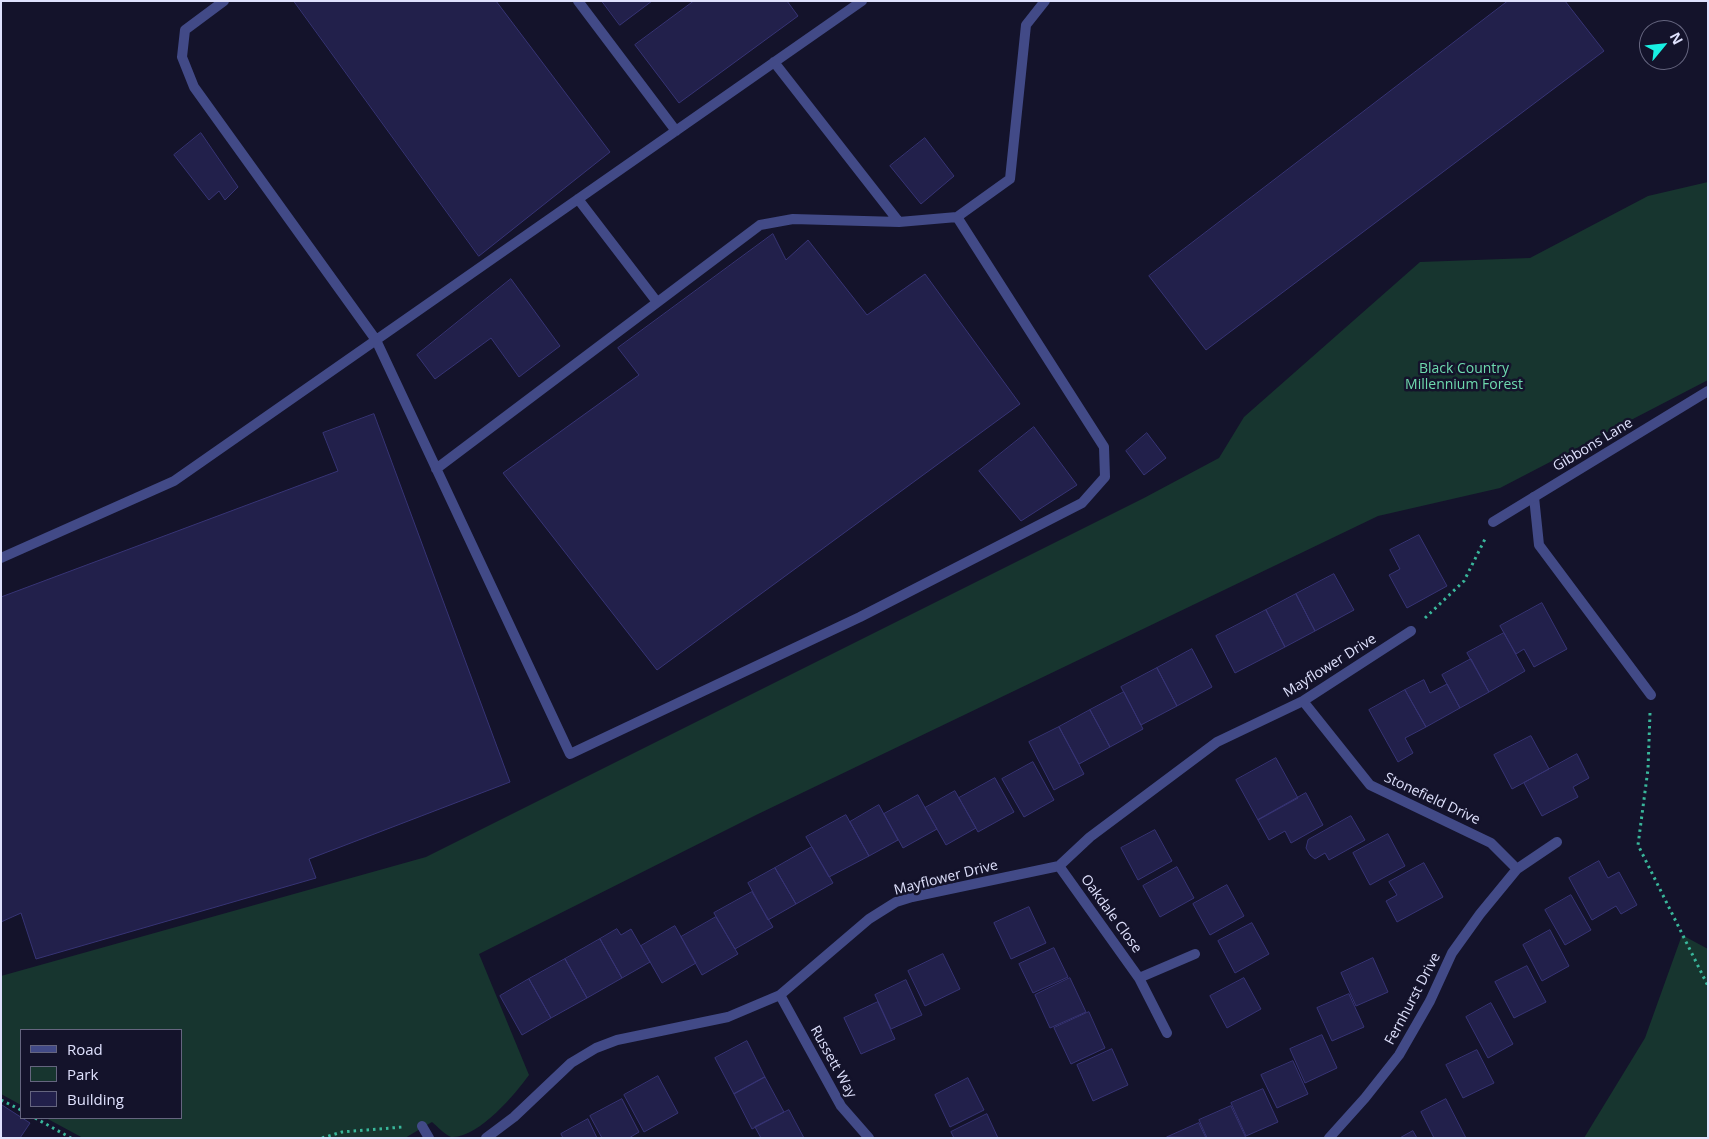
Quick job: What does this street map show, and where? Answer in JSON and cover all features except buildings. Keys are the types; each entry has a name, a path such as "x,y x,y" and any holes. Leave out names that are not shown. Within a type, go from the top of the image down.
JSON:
{"street":[{"path":"224,1 185,30 182,57 194,87 376,340 570,754 860,617 1082,503 1105,477 1104,447 957,217"},
{"path":"578,1 676,131"},
{"path":"1,558 174,480 862,1"},
{"path":"436,469 760,225 793,219 899,222 957,217 1010,179 1026,24 1045,1"},
{"path":"774,62 899,222"},
{"path":"578,199 657,302"},
{"name":"Gibbons Lane","path":"1493,522 1708,391"},
{"path":"1534,497 1539,545 1651,695"},
{"name":"Mayflower Drive","path":"486,1138 514,1117 571,1063 596,1048 616,1040 728,1017 780,994 869,919 896,902 1059,866 1090,836 1217,742 1303,701 1412,631"},
{"name":"Stonefield Drive","path":"1303,701 1370,785 1492,843 1517,869"},
{"name":"Fernhurst Drive","path":"1329,1138 1365,1098 1398,1055 1430,1001 1452,953 1480,914 1517,869 1557,842"},
{"name":"Oakdale Close","path":"1059,866 1139,978 1167,1033"},
{"path":"1139,978 1195,954"},
{"name":"Russett Way","path":"780,994 840,1106 869,1138"},
{"path":"422,1126 429,1138"}],"path":[{"path":"1412,631 1464,581 1493,522"},
{"path":"1651,695 1648,769 1638,845 1708,986"},
{"path":"1,1100 20,1110"},
{"path":"37,1119 70,1138"},
{"path":"322,1138 342,1132 422,1126"}],"green space":[{"name":"Black Country Millennium Forest","path":"1708,182 1708,380 1500,488 1378,516 756,815 479,954 529,1075 495,1114 473,1131 462,1136 451,1137 432,1122 405,1138 83,1138 48,1119 182,1119 182,1029 20,1029 20,1104 1,1094 1,976 426,857 1144,498 1219,458 1244,417 1420,262 1530,258 1648,196"},
{"path":"1682,935 1708,949 1708,1138 1584,1138 1645,1038"}]}
